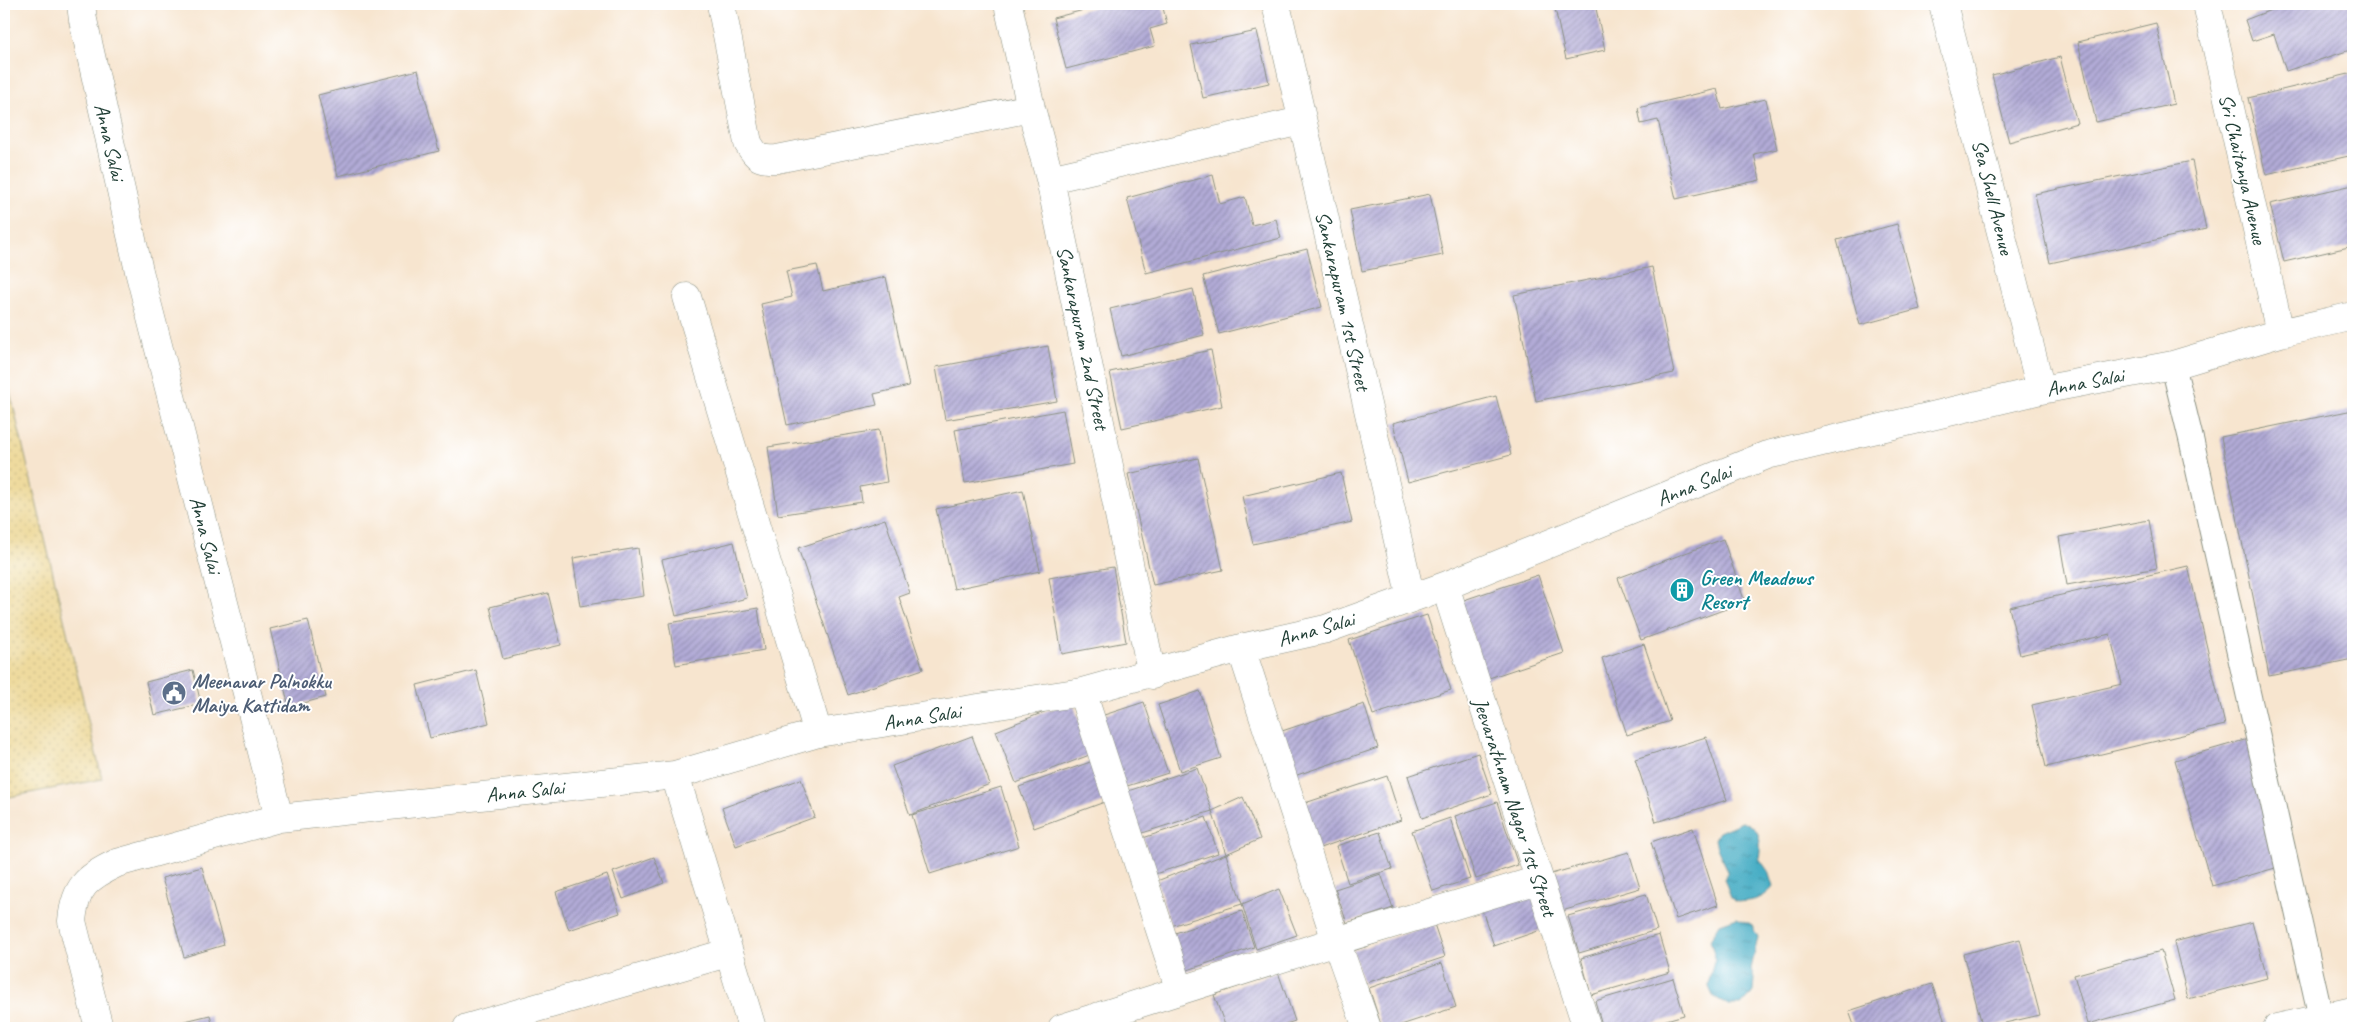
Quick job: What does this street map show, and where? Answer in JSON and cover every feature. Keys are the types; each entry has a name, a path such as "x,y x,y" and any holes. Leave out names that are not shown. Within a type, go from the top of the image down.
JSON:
{"street":[{"name":"Anna Salai","path":"81,4 139,271 279,818 675,775 818,733 1082,692 1241,648 1326,629 1445,586 1767,455 2041,390 2173,365 2280,334 2353,316"},
{"path":"721,4 748,143 754,154 763,160 777,159 1032,108"},
{"name":"Sankarapuram 2nd Street","path":"1008,4 1050,179 1152,674"},
{"name":"Sankarapuram 1st Street","path":"1276,4 1301,121 1412,598"},
{"name":"Sea Shell Avenue","path":"1943,4 2041,390"},
{"name":"Sri Chaitanya Avenue","path":"2207,4 2280,334"},
{"path":"1050,179 1301,121"},
{"path":"687,297 818,733"},
{"name":"Jeevarathnam Nagar 1st Street","path":"1445,586 1586,1028"},
{"path":"1241,648 1336,941 1367,1028"},
{"path":"1082,692 1180,991"},
{"path":"675,775 727,953 752,1028"},
{"path":"99,1028 72,922 73,905 81,887 96,873 118,863 279,818"},
{"path":"1062,1028 1336,941 1538,880"},
{"path":"467,1028 727,953"},
{"path":"2277,1028 2353,1011"}],"lane":[{"path":"2173,365 2320,1018"}],"sand":[{"path":"4,367 102,779 4,798"}],"water":[{"path":"1742,822 1756,830 1760,840 1759,858 1768,871 1773,887 1765,895 1757,899 1736,902 1731,897 1724,879 1728,871 1715,839 1719,832"},
{"path":"1737,918 1751,924 1758,937 1751,969 1754,979 1753,992 1740,1005 1728,1005 1713,996 1709,987 1715,958 1710,940 1720,924"}],"building":[{"path":"1107,4 1162,4 1167,24 1150,29 1155,46 1066,69 1053,18"},
{"path":"1554,4 1595,4 1605,50 1566,59"},
{"path":"2269,4 2349,4 2353,18 2353,49 2286,71 2274,34 2252,41 2245,20 2271,10"},
{"path":"2156,23 2174,104 2096,122 2078,42"},
{"path":"1257,31 1269,83 1203,98 1191,45"},
{"path":"2060,57 2077,123 2009,142 1992,75"},
{"path":"418,70 439,151 338,176 318,95"},
{"path":"2353,73 2353,155 2266,175 2248,98"},
{"path":"1717,89 1722,109 1766,99 1777,149 1754,154 1760,180 1676,199 1658,120 1641,124 1638,108"},
{"path":"2192,161 2206,229 2050,263 2035,194"},
{"path":"1213,175 1220,204 1245,197 1252,225 1276,219 1281,238 1146,273 1127,198"},
{"path":"2353,185 2353,246 2284,262 2270,204"},
{"path":"1430,194 1443,255 1362,271 1350,210"},
{"path":"1897,224 1920,309 1860,325 1837,240"},
{"path":"1307,249 1322,307 1219,334 1203,276"},
{"path":"817,265 823,291 886,277 909,386 874,394 877,405 787,425 761,304 792,297 786,271"},
{"path":"1652,267 1674,373 1536,401 1514,295"},
{"path":"1193,289 1204,335 1121,356 1110,309"},
{"path":"1048,346 1057,401 945,420 936,367"},
{"path":"1211,350 1222,406 1122,428 1110,372"},
{"path":"1496,396 1511,455 1408,482 1393,423"},
{"path":"1063,410 1073,464 965,483 955,430"},
{"path":"2353,410 2353,659 2269,676 2221,437"},
{"path":"879,430 887,482 860,487 862,502 778,515 768,447"},
{"path":"1198,458 1223,570 1153,585 1128,474"},
{"path":"1341,473 1352,522 1253,544 1242,496"},
{"path":"1023,490 1040,571 954,589 936,509"},
{"path":"885,519 910,593 899,597 923,669 848,695 798,548"},
{"path":"2149,520 2157,568 2067,585 2059,537"},
{"name":"Green Meadows Resort","path":"1723,539 1745,602 1641,640 1618,578"},
{"path":"734,542 747,598 676,616 662,560"},
{"path":"638,548 644,596 580,606 573,558"},
{"path":"2188,566 2225,725 2046,767 2032,705 2122,684 2110,634 2020,655 2009,607"},
{"path":"1113,567 1126,642 1062,654 1049,578"},
{"path":"1538,575 1564,653 1486,679 1461,601"},
{"path":"548,593 561,645 503,659 490,607"},
{"path":"758,608 764,650 676,665 669,623"},
{"path":"1427,615 1451,690 1373,715 1349,640"},
{"path":"308,620 326,697 289,707 270,629"},
{"path":"1644,644 1670,721 1627,735 1602,658"},
{"name":"Meenavar Palnokku Maiya Kattidam","path":"193,670 201,704 154,715 146,682"},
{"path":"476,670 489,723 430,738 417,685"},
{"path":"1200,691 1221,758 1180,771 1158,705"},
{"path":"1072,701 1092,754 1016,783 996,731"},
{"path":"1144,702 1168,773 1121,788 1098,717"},
{"path":"1364,704 1378,748 1294,776 1279,732"},
{"path":"972,736 990,784 910,815 892,766"},
{"path":"1706,737 1727,800 1656,822 1635,759"},
{"path":"2248,739 2286,865 2212,886 2175,760"},
{"path":"1478,753 1492,794 1422,818 1408,776"},
{"path":"1096,760 1110,800 1034,828 1019,787"},
{"path":"1197,768 1212,811 1136,835 1122,793"},
{"path":"1387,776 1401,820 1317,849 1302,804"},
{"path":"801,779 815,817 736,846 722,808"},
{"path":"1001,787 1019,846 930,874 912,815"},
{"path":"1243,797 1260,839 1226,854 1212,811"},
{"path":"1497,802 1518,865 1476,879 1455,816"},
{"path":"1206,817 1218,853 1155,874 1143,838"},
{"path":"1450,818 1470,879 1433,891 1412,831"},
{"path":"1693,828 1718,905 1676,919 1651,842"},
{"path":"1380,832 1392,869 1348,883 1336,846"},
{"path":"1629,852 1640,888 1562,911 1551,874"},
{"path":"1226,854 1242,904 1171,926 1157,881"},
{"path":"654,857 664,883 623,899 613,872"},
{"path":"202,867 224,945 184,957 162,878"},
{"path":"1381,874 1393,908 1347,923 1335,889"},
{"path":"607,875 620,913 569,930 556,892"},
{"path":"1279,889 1297,935 1256,949 1242,904"},
{"path":"1532,893 1544,929 1494,946 1482,910"},
{"path":"1646,894 1657,930 1579,953 1568,916"},
{"path":"1242,911 1254,947 1185,971 1172,934"},
{"path":"2252,922 2267,978 2188,999 2174,942"},
{"path":"1434,924 1445,957 1363,984 1353,951"},
{"path":"1659,935 1670,972 1591,995 1581,958"},
{"path":"2020,939 2040,1015 1983,1028 1963,954"},
{"path":"2161,951 2175,1000 2088,1024 2074,975"},
{"path":"1442,963 1456,1007 1392,1028 1382,1028 1369,988"},
{"path":"1278,972 1295,1021 1274,1028 1226,1028 1214,995"},
{"path":"1673,978 1684,1015 1638,1028 1603,1028 1595,1001"},
{"path":"1932,984 1947,1028 1855,1028 1849,1011"},
{"path":"210,1015 213,1028 156,1028"}],"place":[{"name":"Green Meadows Resort","path":"1682,590"},
{"name":"Meenavar Palnokku Maiya Kattidam","path":"174,693"}]}
